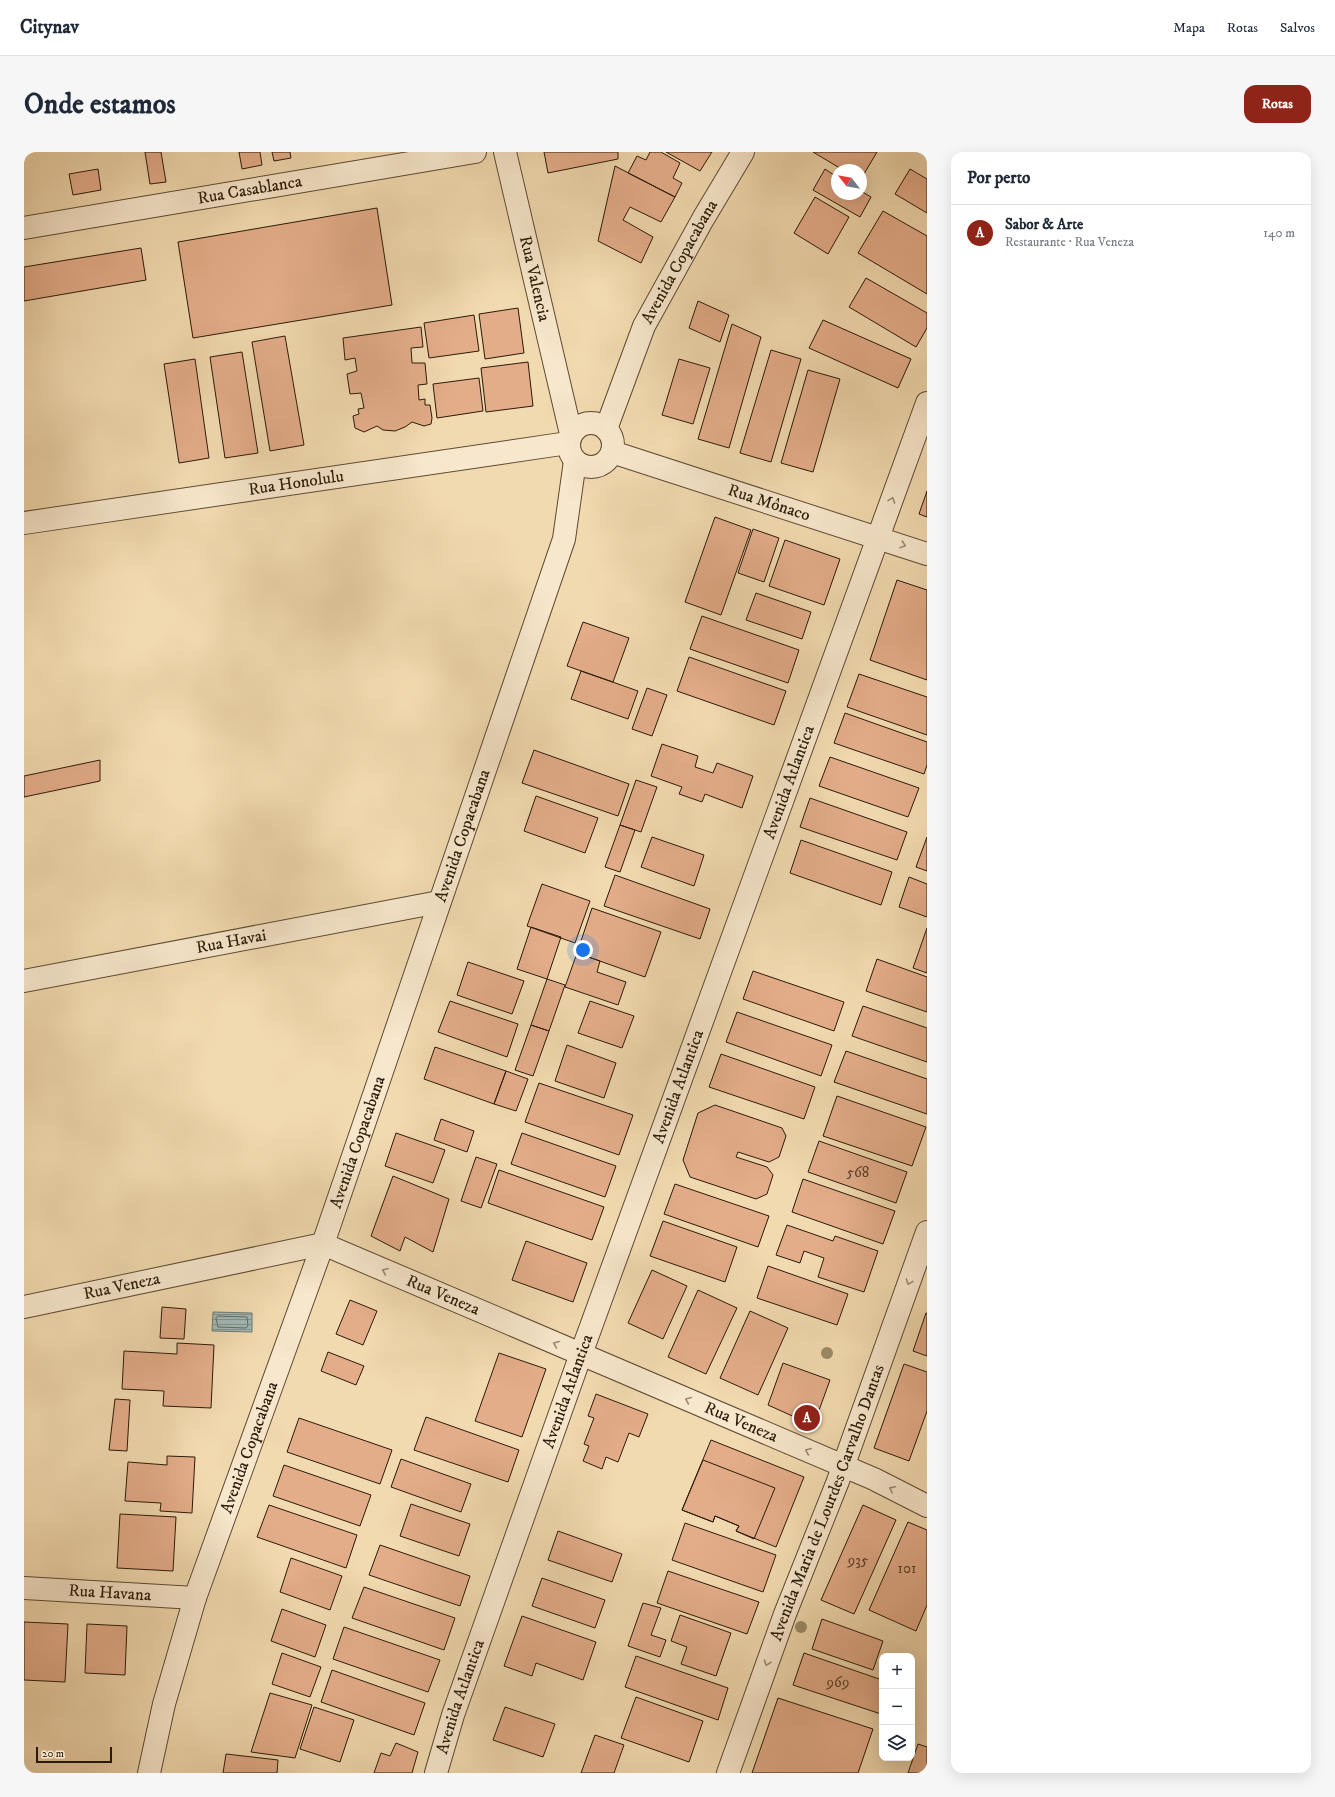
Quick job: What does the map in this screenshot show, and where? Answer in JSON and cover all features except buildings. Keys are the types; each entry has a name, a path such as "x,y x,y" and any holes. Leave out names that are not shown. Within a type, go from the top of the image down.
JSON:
{"street":[{"name":"Rua Casablanca","path":"24,228 475,152"},
{"name":"Rua Valencia","path":"505,152 563,405 583,435 612,440 604,459"},
{"name":"Avenida Copacabana","path":"149,1773 164,1704 195,1598 323,1244 564,539 583,435 625,377 644,326 703,219 743,152"},
{"name":"Avenida Atlantica","path":"436,1773 453,1715 581,1354 927,403"},
{"name":"Rua Mônaco","path":"583,435 582,465 604,459 878,537 927,554"},
{"name":"Rua Honolulu","path":"24,523 583,435"},
{"name":"Avenida Copacabana","path":"568,512 604,459"},
{"name":"Rua Havai","path":"24,981 439,902"},
{"name":"Avenida Maria de Lourdes Carvalho Dantas","path":"728,1773 785,1614 844,1467 927,1232"},
{"name":"Rua Veneza","path":"24,1307 323,1244 874,1479 927,1506"},
{"name":"Rua Havana","path":"24,1588 195,1598"}],"water":[{"path":"213,1312 252,1313 252,1332 212,1331"}],"place":[{"name":"Sabor & Arte","path":"807,1418"}]}
